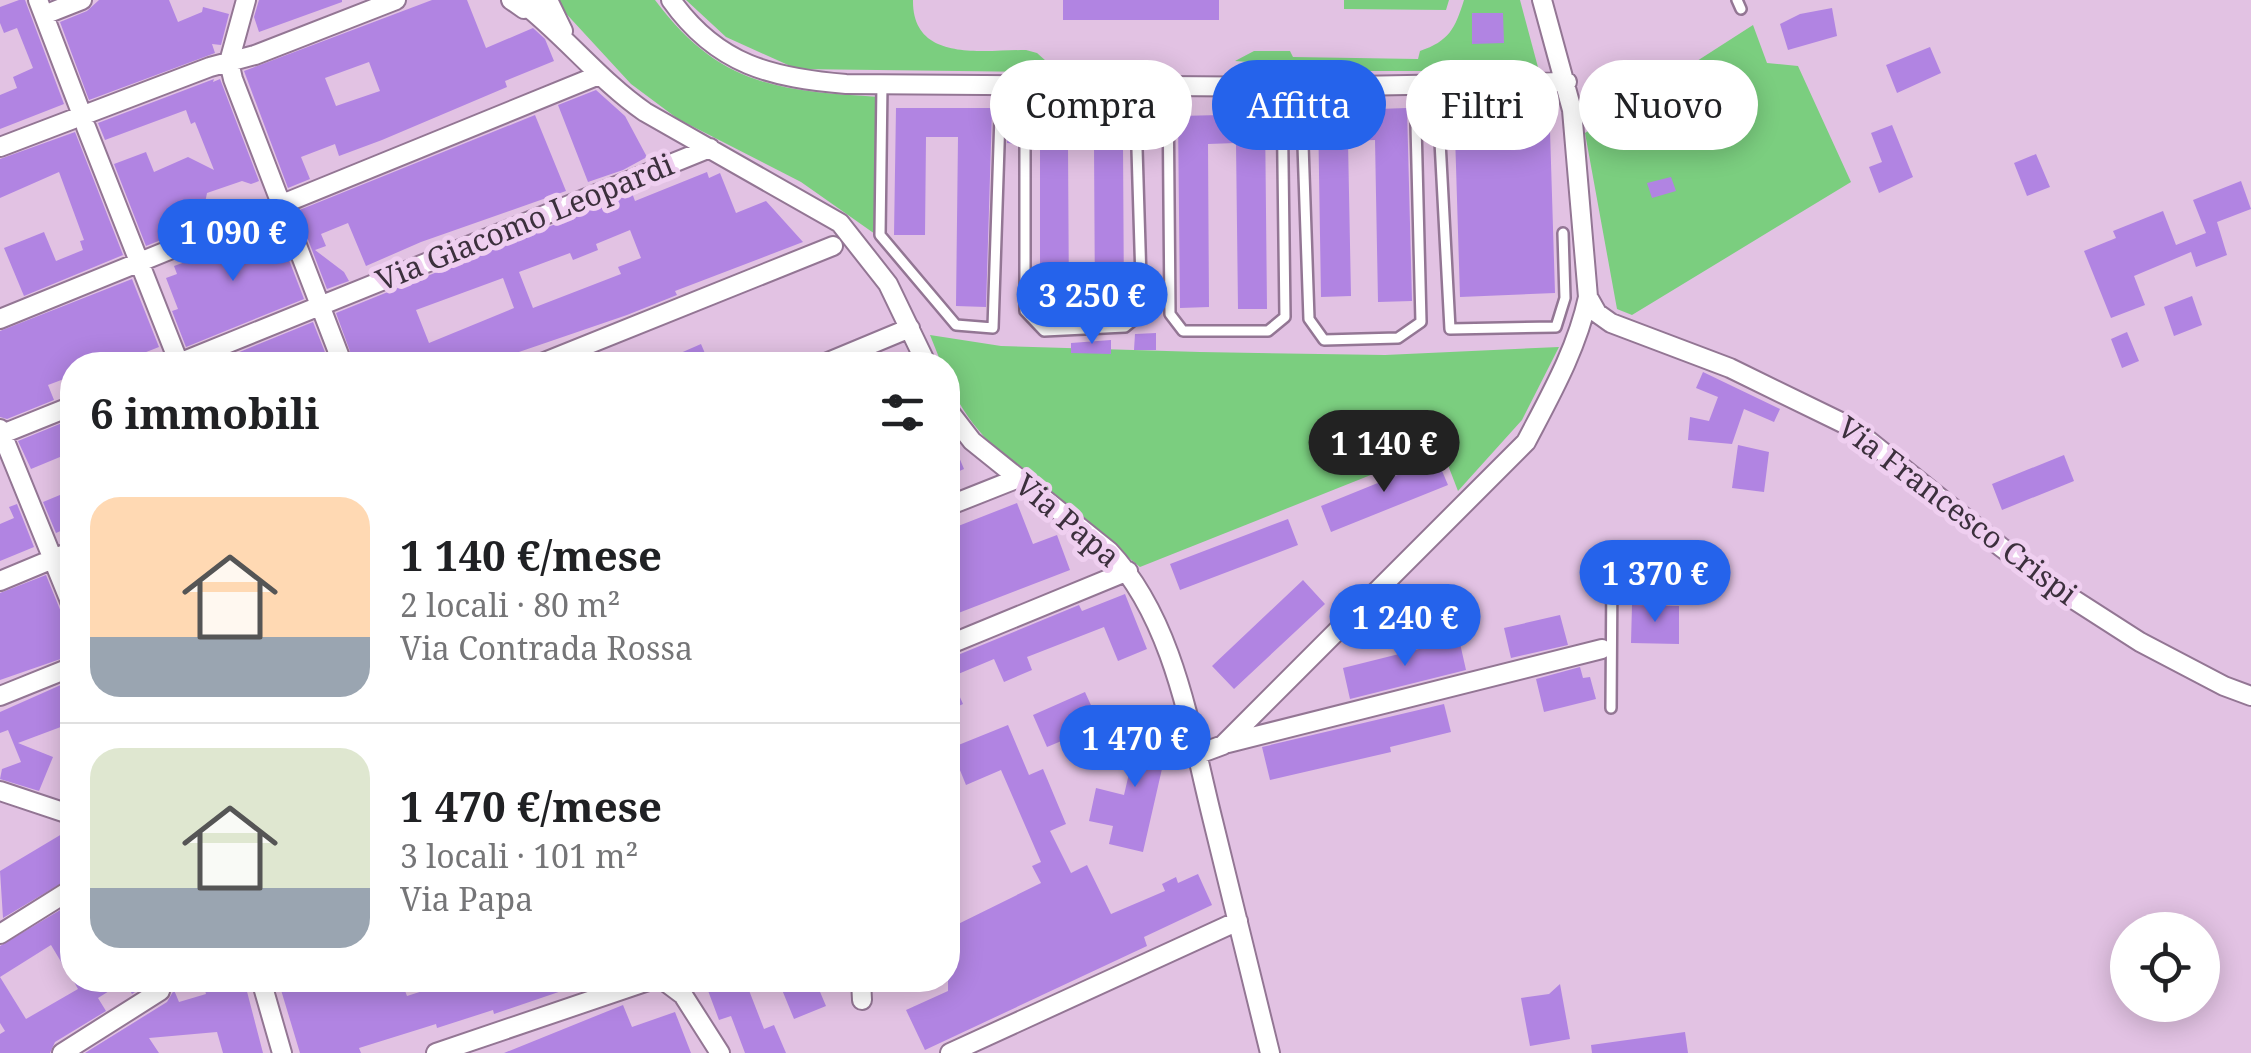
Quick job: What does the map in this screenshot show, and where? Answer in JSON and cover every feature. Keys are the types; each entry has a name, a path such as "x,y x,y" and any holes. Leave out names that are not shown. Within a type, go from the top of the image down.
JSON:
{"street":[{"path":"82,0 41,8 172,352"},
{"path":"246,0 230,62 337,352"},
{"path":"0,146 84,121 210,67 396,0"},
{"path":"510,0 518,7 541,3 599,75 644,112 840,223 888,284 921,352"},
{"path":"671,0 696,32 737,60 787,79 990,85"},
{"path":"1229,738 1526,442 1562,371 1588,298 1572,110 1542,0"},
{"path":"0,319 599,75"},
{"path":"1559,82 1567,82"},
{"name":"Via Giacomo Leopardi","path":"206,352 710,148"},
{"path":"569,352 832,246"},
{"name":"Via Francesco Crispi","path":"1588,298 1597,313 1610,323 1730,368 1853,428 2059,590 2140,642 2251,696"},
{"path":"852,352 910,328"},
{"path":"60,411 1,433 60,575"},
{"name":"Via Papa","path":"960,425 1016,479 1109,551 1128,571 1148,604 1164,643 1196,755 1270,1053"},
{"path":"960,501 1016,479"},
{"path":"0,581 60,556"},
{"path":"960,640 1128,571"},
{"path":"1196,755 1229,738 1602,649"},
{"path":"0,696 60,672"},
{"path":"0,791 60,810"},
{"path":"0,934 60,896"},
{"path":"950,1053 978,1047 1238,921"},
{"path":"62,1053 160,992"},
{"path":"264,992 282,1053"},
{"path":"436,1053 616,992"},
{"path":"680,992 720,1053"},
{"path":"862,992 862,1000"}],"lane":[{"path":"882,84 880,235 956,325 993,328 999,150"},
{"path":"1025,150 1026,310 1044,330 1125,328 1142,314 1137,150"},
{"path":"1169,150 1170,314 1183,331 1268,331 1285,318 1289,150"},
{"path":"1296,150 1310,318 1324,340 1398,338 1421,322 1416,150"},
{"path":"1440,150 1450,330 1556,327 1565,298 1562,232"},
{"path":"1611,708 1612,569"}],"green space":[{"path":"559,0 655,0 679,29 728,67 781,86 879,97 875,234 801,182 678,119 631,84 560,7"},
{"path":"686,0 913,0 916,20 924,34 937,44 971,51 1026,50 1045,60 990,60 990,71 797,69 726,37"},
{"path":"1344,0 1449,0 1446,10 1344,9"},
{"path":"1464,0 1520,0 1536,60 1406,60 1406,71 1386,71 1386,60 1237,60 1254,51 1290,51 1293,57 1418,59 1420,51 1450,33"},
{"path":"1753,25 1767,63 1798,66 1851,182 1632,315 1617,309 1588,150 1758,150 1758,60 1699,60"},
{"path":"930,335 1001,346 1200,352 1385,355 1559,347 1522,420 1458,491 1441,447 1140,567 1024,476 995,448 960,402 960,352 937,352"}],"building":[{"path":"25,0 64,104 0,129 0,95 17,88 13,77 33,68 17,28 4,33 0,23 0,7"},
{"path":"99,0 169,0 178,22 202,12 203,7 229,14 221,45 212,44 215,53 89,100 60,22 87,11"},
{"path":"259,0 342,2 259,32 254,17"},
{"path":"432,0 467,0 486,48 533,28 545,39 554,61 505,81 507,87 382,140 339,156 335,144 301,157 310,179 288,188 244,71","holes":["369,62 380,91 336,106 325,78"]},
{"path":"1063,0 1219,0 1219,20 1063,20"},
{"path":"1832,8 1837,36 1788,50 1780,24 1800,14"},
{"path":"1472,13 1503,13 1504,43 1472,44"},
{"path":"1930,47 1941,73 1897,93 1886,65"},
{"path":"214,79 213,82 220,79 259,181 242,181 207,193 205,203 181,213 188,229 146,246 114,164 146,152 154,172 188,157 214,170 195,122 191,124 186,110 105,140 98,123"},
{"path":"596,90 625,116 647,157 588,182 558,105"},
{"path":"896,108 990,108 986,307 956,306 958,137 926,137 925,235 894,235"},
{"path":"1406,108 1412,301 1378,302 1375,150 1386,150 1386,109"},
{"path":"535,115 566,191 421,242 366,266 348,223 321,234 326,246 315,250 344,272 349,281 327,289 297,211"},
{"path":"1212,115 1212,144 1208,144 1209,307 1180,308 1178,150 1192,150 1192,116"},
{"path":"1892,125 1913,177 1879,193 1869,167 1882,162 1871,133"},
{"path":"75,132 123,255 24,296 4,248 44,232 56,261 83,250 80,241 84,240 59,172 0,198 0,159"},
{"path":"1040,150 1068,150 1069,308 1040,308"},
{"path":"1094,150 1123,150 1124,308 1095,308"},
{"path":"1236,150 1265,150 1267,309 1238,309"},
{"path":"1319,150 1348,150 1351,296 1321,297"},
{"path":"1456,150 1551,150 1555,293 1460,297"},
{"path":"2036,154 2050,187 2027,196 2014,163"},
{"path":"707,172 709,178 720,173 736,213 766,201 803,242 675,291 677,295 627,315 519,352 350,352 336,313 632,193 635,201","holes":["630,230 641,258 618,267 621,274 533,308 519,272 570,253 573,260 598,250 596,244","503,278 514,308 429,343 416,310"]},
{"path":"1671,177 1676,191 1652,198 1647,183"},
{"path":"2241,181 2251,209 2217,222 2227,255 2196,267 2191,252 2134,276 2145,305 2111,318 2084,251 2116,238 2113,231 2163,211 2176,245 2206,233 2193,200"},
{"path":"274,221 304,299 186,347 172,311 178,309 166,278 177,274 174,266 196,258 194,253"},
{"path":"132,279 159,347 146,352 60,352 60,380 48,385 54,400 7,419 0,417 0,331"},
{"path":"2192,296 2202,325 2174,336 2164,307"},
{"path":"313,322 325,352 239,352"},
{"path":"2127,332 2139,361 2122,368 2111,339"},
{"path":"1156,333 1156,350 1134,350 1135,334"},
{"path":"1111,340 1111,354 1071,353 1071,343"},
{"path":"701,344 704,352 683,352"},
{"path":"1703,372 1780,409 1774,422 1744,409 1732,444 1688,440 1690,417 1709,421 1718,397 1696,388"},
{"path":"60,424 60,457 31,469 18,441"},
{"path":"1738,445 1769,452 1764,492 1732,488"},
{"path":"2064,455 2074,481 2002,510 1992,484"},
{"path":"1437,459 1448,485 1331,532 1321,506"},
{"path":"60,495 60,531 56,533 43,502"},
{"path":"1017,503 1033,544 1057,535 1070,570 960,612 960,525"},
{"path":"17,504 34,547 0,561 0,524 14,518 9,507"},
{"path":"1288,519 1298,545 1180,590 1170,564"},
{"path":"46,575 60,610 60,659 0,680 0,593"},
{"path":"1303,580 1325,604 1234,689 1212,666"},
{"path":"1125,594 1147,649 1118,661 1104,627 1027,657 1032,670 1004,682 994,659 960,673 960,654 1079,605 1082,611"},
{"path":"1632,605 1679,606 1679,644 1631,643"},
{"path":"1560,615 1568,645 1511,658 1504,628"},
{"path":"1459,639 1466,670 1350,699 1343,668"},
{"path":"1580,667 1583,678 1590,677 1596,699 1544,712 1536,679"},
{"path":"60,685 60,727 18,743 53,757 39,791 0,779 2,769 21,762 8,730 0,733 0,712"},
{"path":"1085,692 1100,725 1047,747 1033,715"},
{"path":"1444,704 1451,732 1390,747 1391,752 1270,780 1262,747"},
{"path":"1142,718 1172,725 1143,852 1109,844 1113,826 1089,821 1096,788 1124,795"},
{"path":"1008,725 1029,775 1043,769 1066,824 1050,831 1071,873 1087,865 1111,914 1165,891 1162,884 1176,877 1178,883 1198,874 1212,905 1144,937 1147,946 925,1050 906,1010 946,992 960,992 960,923 1041,883 1032,866 1041,862 1001,770 966,785 960,770 960,744"},
{"path":"60,835 60,884 3,918 0,871"},
{"path":"60,910 60,960 51,945 0,977 0,946"},
{"path":"0,977 26,1019 73,992 108,992 98,998 106,1011 55,1042 50,1053 0,1053 0,1034 5,1031 0,1023"},
{"path":"1560,984 1570,1039 1530,1046 1521,998 1549,994"},
{"path":"173,992 179,1002 206,994 247,992 263,1053 223,1053 217,1032 149,1038 159,1053 85,1053 167,1002"},
{"path":"282,992 406,992 407,996 420,992 559,992 494,1014 493,1010 437,1028 436,1024 359,1048 361,1053 300,1053"},
{"path":"708,992 750,992 764,1029 774,1025 786,1053 745,1053 731,1016 719,1020"},
{"path":"783,992 820,992 826,1006 794,1019"},
{"path":"623,1005 632,1027 675,1012 691,1053 504,1053"},
{"path":"1685,1032 1688,1053 1592,1053 1591,1045"}]}
